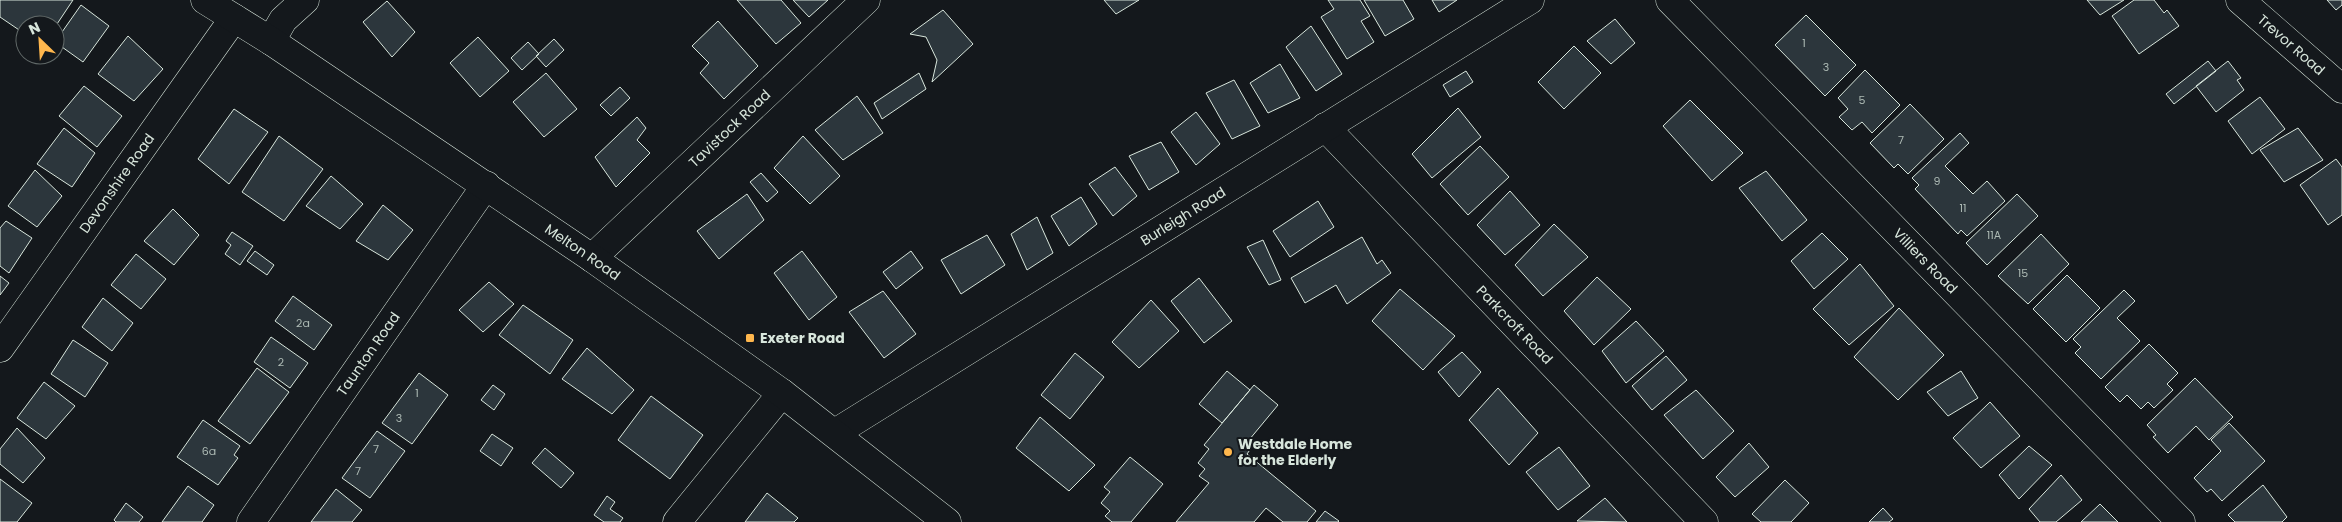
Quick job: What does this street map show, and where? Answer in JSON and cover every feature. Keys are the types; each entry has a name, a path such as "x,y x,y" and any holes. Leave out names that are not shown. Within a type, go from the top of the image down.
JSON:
{"street":[{"name":"Melton Road","path":"205,0 271,41 592,258 782,393 947,522"},
{"path":"271,41 283,20 305,0"},
{"name":"Tavistock Road","path":"592,258 866,0"},
{"name":"Burleigh Road","path":"835,433 1530,0"},
{"name":"Villiers Road","path":"1670,0 2181,522"},
{"name":"Trevor Road","path":"2240,0 2342,89"},
{"name":"Devonshire Road","path":"0,348 234,18"},
{"name":"Parkcroft Road","path":"1325,127 1704,522"},
{"name":"Taunton Road","path":"251,522 486,186"},
{"path":"677,522 782,393"}],"building":[{"path":"0,0 73,0 63,15 15,15 15,27 0,17"},
{"path":"737,0 781,0 801,23 776,44"},
{"path":"793,0 828,0 809,17"},
{"path":"1104,0 1139,0 1116,14"},
{"path":"1328,0 1360,0 1370,16 1361,21 1374,42 1347,59 1321,17 1334,9"},
{"path":"1364,0 1403,0 1414,19 1385,36"},
{"path":"1432,0 1457,0 1439,12"},
{"path":"2087,0 2124,0 2100,15"},
{"path":"2134,0 2154,0 2164,13 2167,10 2179,26 2139,54 2112,16"},
{"path":"2327,0 2342,0 2342,5 2336,10"},
{"path":"387,1 415,32 392,57 363,22"},
{"path":"81,5 109,26 83,62 65,49 65,28"},
{"path":"943,10 973,44 932,82 937,60 926,37 910,34"},
{"path":"1806,15 1856,65 1825,96 1775,45"},
{"path":"1615,19 1635,43 1611,64 1587,41"},
{"path":"718,21 758,66 724,99 700,73 709,63 692,46"},
{"path":"1311,26 1342,74 1316,91 1286,47"},
{"path":"128,36 163,69 134,101 98,74"},
{"path":"478,37 509,71 480,97 450,63"},
{"path":"554,39 564,50 546,67 536,56"},
{"path":"528,42 539,54 522,70 511,58"},
{"path":"1574,46 1601,73 1564,109 1538,82"},
{"path":"2208,61 2216,71 2174,104 2166,94"},
{"path":"2228,61 2241,78 2237,80 2244,90 2216,112 2196,86"},
{"path":"1280,64 1300,98 1268,113 1250,83"},
{"path":"1865,70 1900,105 1872,133 1862,122 1852,130 1839,117 1848,109 1838,98"},
{"path":"1466,71 1473,82 1450,97 1443,85"},
{"path":"546,73 577,109 544,137 513,102"},
{"path":"919,73 926,89 882,119 874,103"},
{"path":"1234,80 1260,126 1232,139 1206,93"},
{"path":"84,86 122,116 97,147 59,116"},
{"path":"620,87 630,98 611,116 600,105"},
{"path":"857,96 883,133 843,160 815,130"},
{"path":"2260,97 2285,129 2252,154 2228,121"},
{"path":"1690,100 1743,153 1712,181 1663,126"},
{"path":"1910,104 1944,139 1908,174 1898,164 1894,168 1870,143"},
{"path":"1458,108 1481,137 1432,178 1412,154"},
{"path":"234,109 268,132 229,184 198,159"},
{"path":"1196,112 1220,144 1196,165 1171,132"},
{"path":"637,117 646,128 637,140 650,153 616,187 595,157"},
{"path":"64,128 95,153 72,187 37,164"},
{"path":"2298,128 2323,160 2284,182 2260,150"},
{"path":"1960,133 1969,143 1945,166 1973,194 1987,181 2005,201 1967,236 1961,230 1958,234 1915,189 1919,185 1912,178"},
{"path":"279,136 323,169 284,221 242,192"},
{"path":"803,136 840,176 810,204 774,168"},
{"path":"1161,142 1179,172 1149,190 1129,156"},
{"path":"1480,146 1509,177 1468,215 1440,184"},
{"path":"2336,159 2342,167 2342,215 2328,225 2300,185"},
{"path":"1115,167 1137,196 1113,216 1089,184"},
{"path":"35,170 62,196 37,227 8,206"},
{"path":"1766,171 1807,220 1782,241 1739,188"},
{"path":"761,173 778,192 767,202 750,182"},
{"path":"331,176 363,204 340,229 306,206"},
{"path":"1510,191 1540,225 1505,255 1477,225"},
{"path":"747,194 764,220 719,259 697,231"},
{"path":"2017,194 2038,216 1987,265 1966,243"},
{"path":"1081,197 1097,224 1069,246 1051,216"},
{"path":"1318,201 1334,227 1290,257 1273,231"},
{"path":"383,205 413,230 388,260 356,241"},
{"path":"173,209 199,235 174,265 144,241"},
{"path":"1037,217 1053,253 1027,270 1011,234"},
{"path":"6,221 32,238 9,273 0,266 0,228"},
{"path":"1554,224 1588,257 1543,296 1515,265"},
{"path":"232,232 253,246 240,265 225,254 231,245 226,241"},
{"path":"1822,233 1848,259 1814,289 1791,261"},
{"path":"2041,234 2069,264 2028,304 1998,276"},
{"path":"987,235 1005,265 961,294 941,260"},
{"path":"1362,237 1377,264 1382,260 1391,273 1347,304 1336,285 1305,303 1291,278"},
{"path":"1263,240 1281,280 1269,285 1247,247"},
{"path":"255,251 274,265 267,275 247,261"},
{"path":"802,251 837,297 809,320 774,273"},
{"path":"911,251 923,268 896,289 883,272"},
{"path":"136,254 166,279 141,309 111,285"},
{"path":"1860,264 1894,306 1849,345 1813,309"},
{"path":"2067,275 2100,308 2066,342 2033,309"},
{"path":"0,276 9,283 0,295"},
{"path":"1597,277 1631,309 1594,345 1564,311"},
{"path":"1199,278 1232,321 1204,343 1171,301"},
{"path":"489,282 514,304 483,332 459,310"},
{"path":"1400,289 1455,336 1423,370 1372,321"},
{"path":"2124,290 2135,301 2117,318 2140,341 2101,379 2075,353 2081,347 2073,339"},
{"path":"883,291 916,334 884,358 849,312"},
{"path":"293,296 332,325 314,350 275,321"},
{"path":"103,298 133,323 112,351 82,327"},
{"path":"1151,300 1179,331 1139,368 1112,342"},
{"path":"523,305 573,340 550,374 499,335"},
{"path":"1899,308 1944,355 1898,400 1854,357"},
{"path":"1636,321 1664,351 1626,383 1602,351"},
{"path":"271,337 308,363 290,388 254,362"},
{"path":"73,340 108,363 85,397 51,374"},
{"path":"2149,344 2178,373 2167,384 2173,390 2154,408 2148,402 2141,409 2127,395 2120,402 2105,387"},
{"path":"587,348 634,390 612,414 562,379"},
{"path":"1462,352 1481,372 1459,397 1438,372"},
{"path":"1075,353 1104,377 1070,419 1041,395"},
{"path":"1666,356 1687,380 1652,410 1632,386"},
{"path":"257,368 289,392 250,444 218,421"},
{"path":"1227,371 1250,390 1222,423 1199,404"},
{"path":"1961,371 1978,398 1948,416 1927,392"},
{"path":"419,373 448,395 412,444 382,423"},
{"path":"2195,378 2233,417 2209,440 2196,426 2168,453 2153,437 2156,435 2147,425"},
{"path":"44,382 75,406 46,439 17,418"},
{"path":"493,385 505,394 494,410 481,400"},
{"name":"Westdale Home for the Elderly","path":"1254,385 1278,405 1249,440 1254,444 1247,454 1316,511 1307,522 1283,522 1266,508 1254,522 1176,522 1209,483 1199,476 1205,469 1198,463 1209,449 1204,445"},
{"path":"1498,388 1538,433 1509,465 1469,420"},
{"path":"1696,390 1734,431 1703,459 1664,415"},
{"path":"651,396 703,435 670,479 618,440"},
{"path":"1990,402 2020,436 1981,468 1953,438"},
{"path":"1040,417 1095,465 1069,491 1016,448"},
{"path":"203,420 240,446 234,455 238,458 218,485 177,457"},
{"path":"2229,423 2265,461 2222,501 2211,489 2207,492 2194,478 2221,451 2211,440"},
{"path":"17,428 45,458 23,483 0,464 0,449"},
{"path":"377,431 405,451 370,498 342,478"},
{"path":"492,434 513,448 501,466 480,451"},
{"path":"1749,443 1769,467 1735,497 1716,477"},
{"path":"2029,446 2052,465 2019,499 1999,475"},
{"path":"1559,447 1590,486 1558,510 1526,472"},
{"path":"545,448 574,473 561,488 532,463"},
{"path":"1130,457 1163,484 1131,522 1112,522 1105,516 1110,511 1101,503 1110,492 1104,487"},
{"path":"2061,475 2082,500 2056,522 2040,522 2029,509"},
{"path":"0,479 32,503 17,522 0,522"},
{"path":"1785,480 1809,503 1791,522 1761,522 1752,514"},
{"path":"2263,485 2287,517 2282,522 2235,522 2228,515"},
{"path":"188,486 214,505 202,522 162,522"},
{"path":"336,489 362,510 352,522 311,522"},
{"path":"767,493 798,518 794,522 745,522"},
{"path":"607,496 615,502 610,509 623,518 620,522 604,522 594,515"},
{"path":"1605,498 1627,522 1577,521"},
{"path":"126,503 143,517 139,522 116,522 114,520"},
{"path":"2100,504 2118,522 2081,522"},
{"path":"1883,508 1893,519 1889,522 1869,522"},
{"path":"1325,511 1339,521 1316,522"}],"place":[{"name":"Exeter Road","path":"750,338"},
{"name":"Westdale Home for the Elderly","path":"1228,452"}]}
